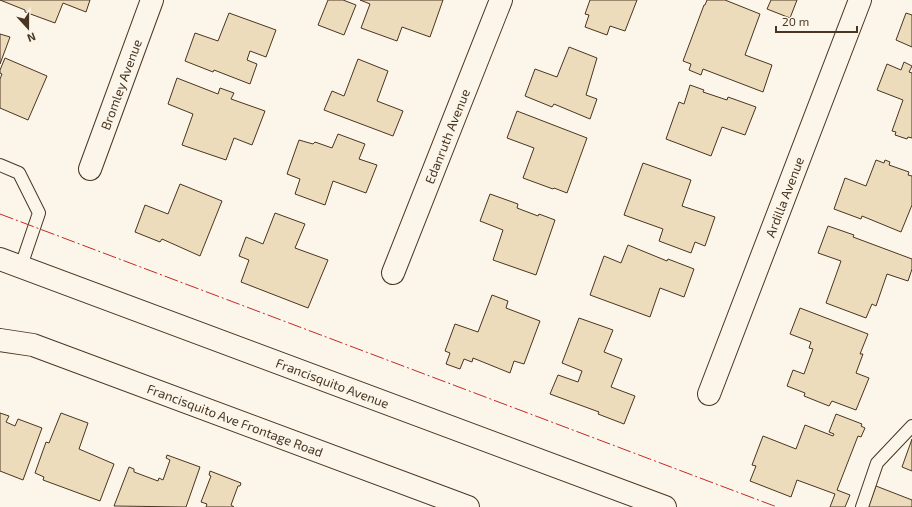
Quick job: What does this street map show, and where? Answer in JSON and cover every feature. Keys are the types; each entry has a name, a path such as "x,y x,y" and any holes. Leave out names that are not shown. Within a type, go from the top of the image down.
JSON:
{"street":[{"name":"Bromley Avenue","path":"90,169 152,0"},
{"name":"Edanruth Avenue","path":"393,274 501,0"},
{"name":"Ardilla Avenue","path":"709,394 860,0"},
{"name":"Francisquito Avenue","path":"0,258 665,507"},
{"name":"Francisquito Ave Frontage Road","path":"0,340 33,345 468,507"}],"lane":[{"path":"0,165 19,173 39,213 21,266"},
{"path":"862,507 877,463 912,426"}],"building":[{"path":"0,0 90,0 86,12 63,3 55,23 25,12 25,10"},
{"path":"328,0 343,0 356,5 344,35 318,25"},
{"path":"360,0 443,0 430,37 402,27 397,41 361,28 370,4"},
{"path":"590,0 637,0 625,31 610,26 607,35 585,27 589,15 585,14"},
{"path":"707,0 725,0 760,14 745,55 772,65 763,92 703,69 701,75 689,70 691,64 683,61"},
{"path":"771,0 797,0 790,18 767,9"},
{"path":"229,13 276,30 266,57 250,51 247,60 257,64 250,84 185,61 195,33 218,41"},
{"path":"906,13 912,15 912,47 896,40"},
{"path":"0,34 10,37 0,64"},
{"path":"569,47 597,58 586,95 597,99 590,119 554,104 552,107 525,96 535,69 557,77"},
{"path":"5,58 47,76 28,120 0,108 0,79 2,74 0,73 0,70"},
{"path":"358,59 388,71 377,101 403,111 393,136 324,110 332,91 344,96"},
{"path":"904,62 912,66 909,72 912,73 912,138 908,137 907,139 895,135 896,132 892,131 903,100 877,90 887,64 901,70"},
{"path":"177,78 218,94 220,88 234,93 231,99 265,111 252,145 234,138 226,160 182,145 193,114 168,104"},
{"path":"690,85 704,90 703,92 727,100 728,97 756,107 745,135 722,127 711,156 666,139 679,102 684,104"},
{"path":"517,111 587,138 567,193 523,178 534,148 507,138"},
{"path":"338,134 365,144 359,159 377,165 366,193 333,181 325,205 295,194 300,179 287,174 299,140 313,144 315,142 332,148"},
{"path":"876,160 884,163 885,160 890,162 889,165 909,172 908,175 912,176 912,205 901,232 862,216 861,219 834,209 845,178 866,186"},
{"path":"643,163 691,180 682,206 715,217 705,246 695,242 691,253 659,241 663,229 624,215"},
{"path":"180,184 222,201 200,256 162,239 160,242 135,232 145,205 168,214"},
{"path":"490,194 518,204 517,208 538,216 539,214 555,220 536,275 493,260 503,230 480,221"},
{"path":"275,213 305,224 295,248 328,260 308,308 241,282 249,260 239,256 246,237 263,244"},
{"path":"828,226 912,259 912,269 908,281 887,274 876,306 872,304 866,318 826,303 841,261 818,253"},
{"path":"628,245 667,261 668,259 694,269 684,297 660,288 650,317 590,295 604,256 621,263"},
{"path":"492,295 508,301 506,308 540,321 524,364 514,361 510,373 473,358 472,362 464,359 460,369 446,364 450,353 445,351 455,324 478,332"},
{"path":"800,308 868,334 860,354 863,354 856,373 869,378 856,410 832,401 829,406 804,396 805,393 787,386 793,370 804,374 813,349 809,348 811,342 790,334"},
{"path":"579,318 613,330 604,352 622,359 611,387 635,396 624,424 598,414 599,412 550,394 558,375 578,382 582,371 562,363"},
{"path":"0,413 9,416 6,422 15,426 18,419 42,428 23,480 0,471"},
{"path":"61,413 88,423 79,449 114,464 100,501 43,480 44,477 35,473 46,442 49,443"},
{"path":"836,414 862,424 861,426 865,428 861,437 858,436 837,490 850,495 845,507 830,507 835,494 797,480 791,497 750,481 756,466 752,465 763,436 796,449 805,425 833,436 834,434 829,432"},
{"path":"912,439 912,471 902,467"},
{"path":"167,455 200,467 186,507 114,506 129,467 134,469 134,472 158,481 159,478 163,480 170,460 166,458"},
{"path":"210,471 241,483 240,486 238,486 231,505 234,507 206,507 207,504 201,502 211,476 209,475"},
{"path":"876,486 912,500 912,507 868,507"}],"power":[{"path":"0,214 777,507"}]}
